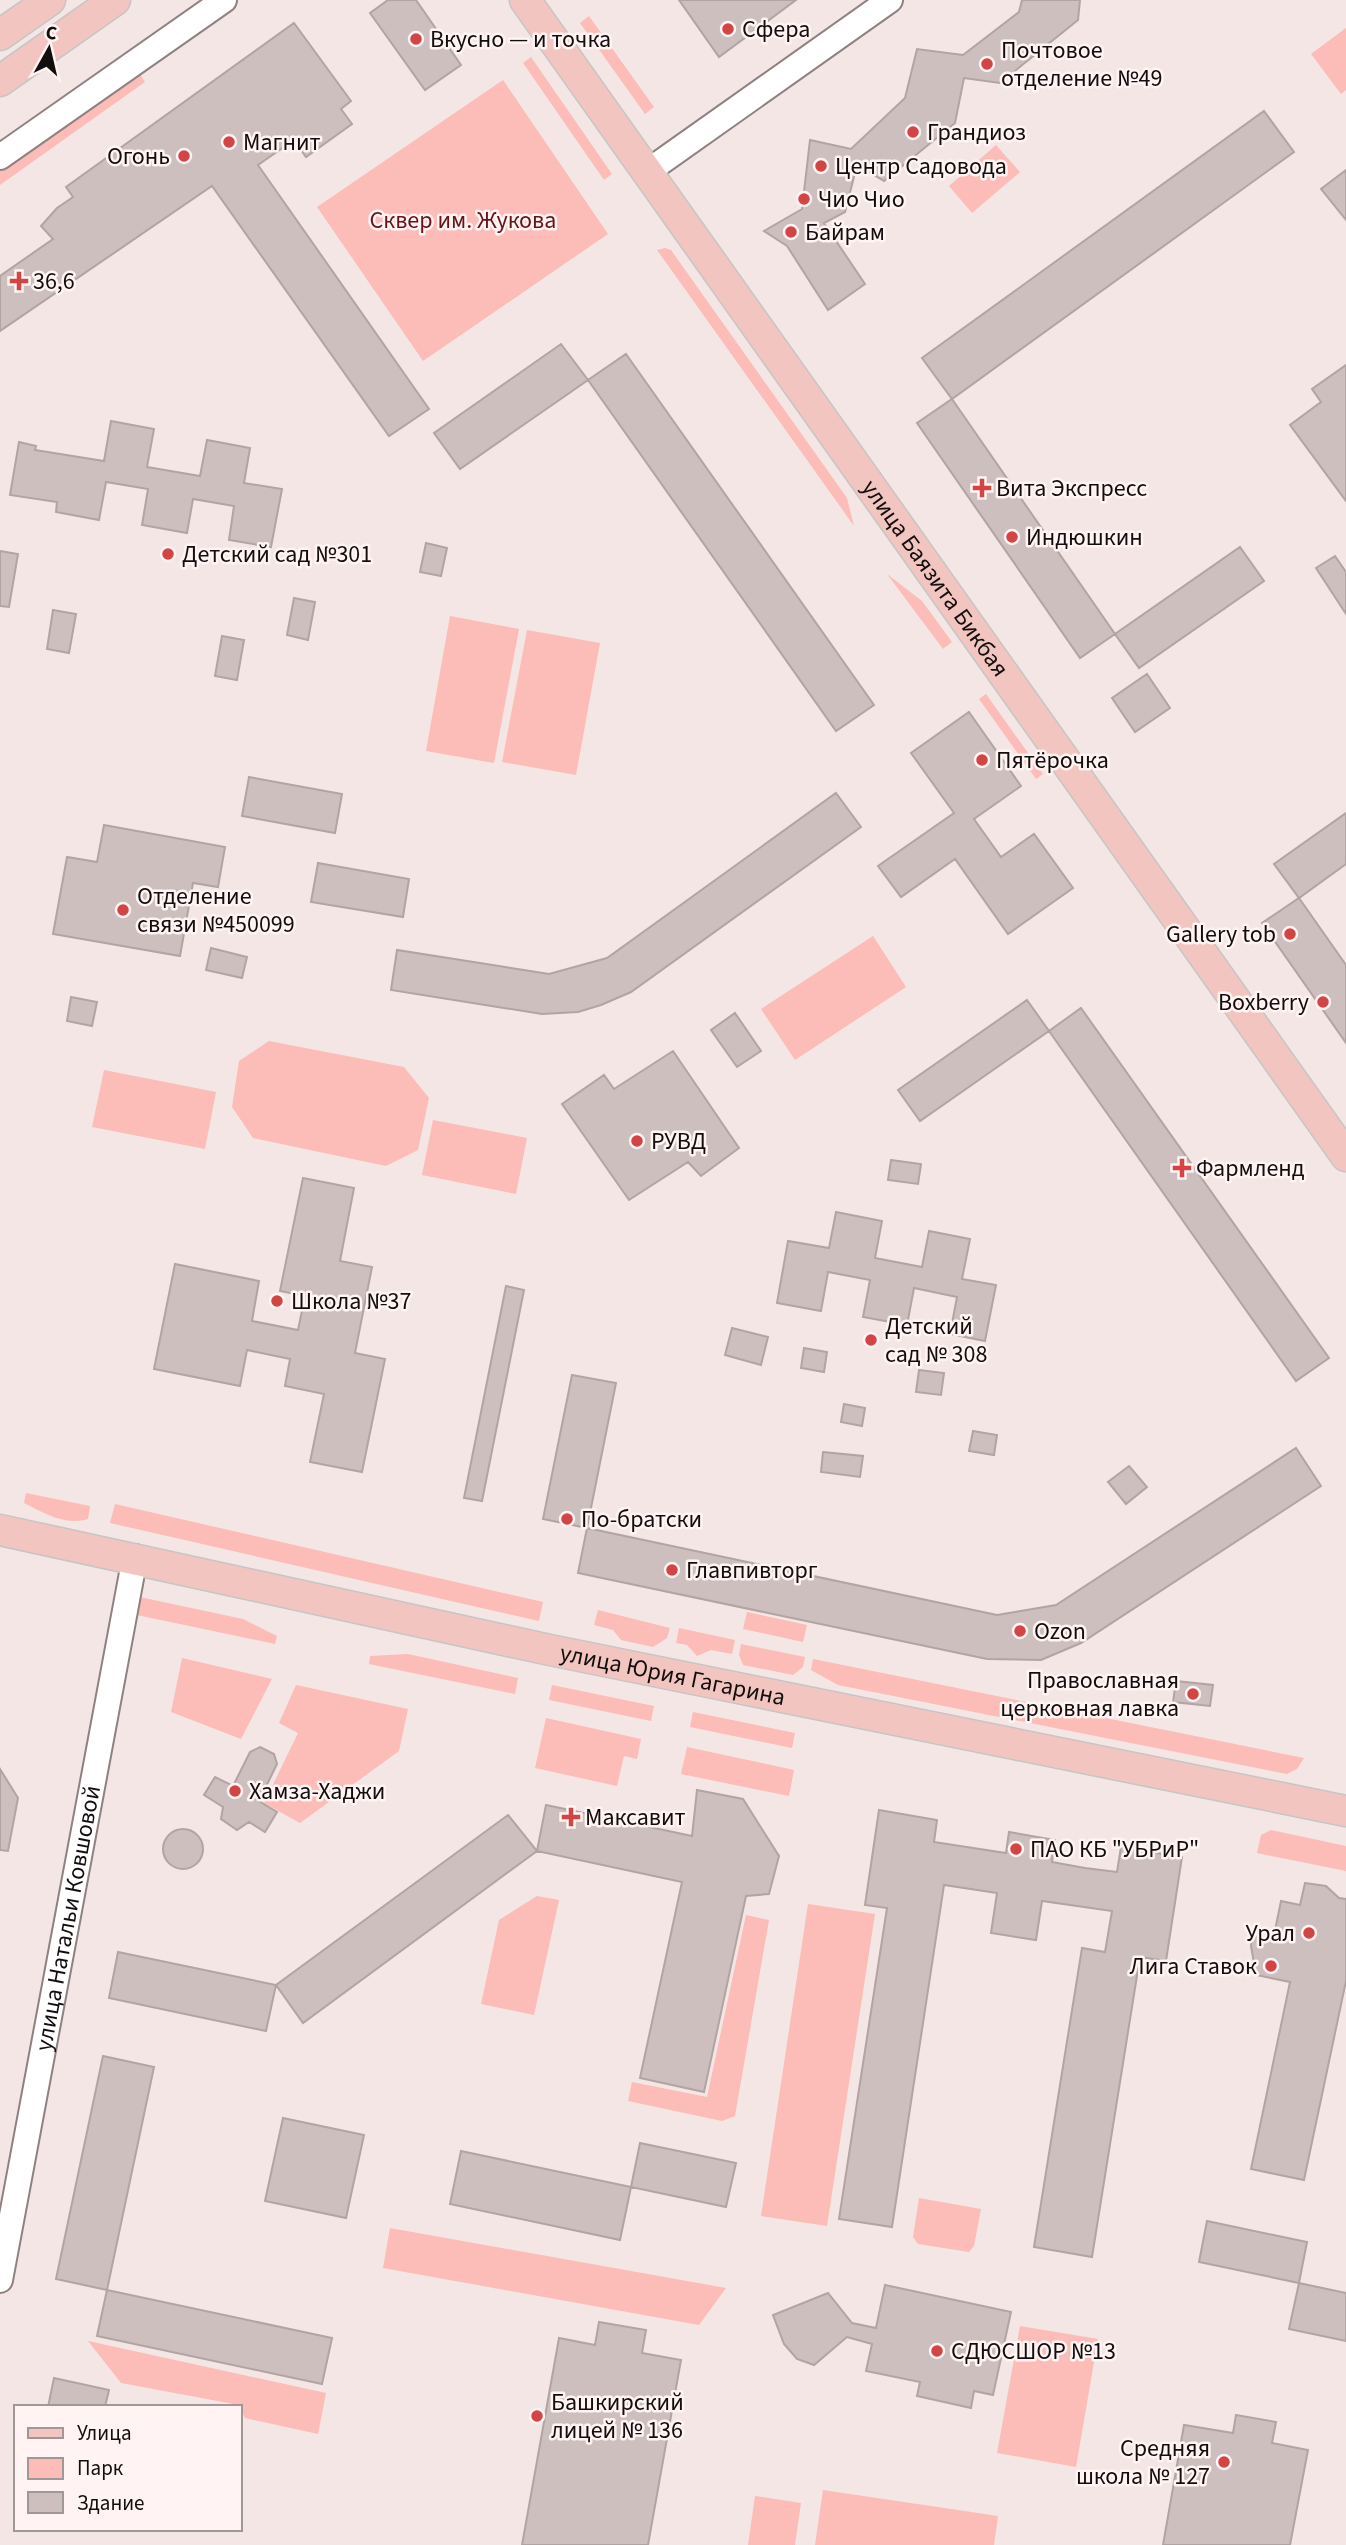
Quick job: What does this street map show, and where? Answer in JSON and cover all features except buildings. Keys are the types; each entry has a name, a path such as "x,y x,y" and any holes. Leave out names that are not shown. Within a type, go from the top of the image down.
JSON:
{"main road":[{"path":"0,35 50,0"},
{"path":"0,81 115,0"},
{"name":"улица Баязита Бикбая","path":"525,0 1346,1156"},
{"name":"улица Юрия Гагарина","path":"0,1530 135,1557 550,1650 1346,1811"}],"street":[{"path":"0,158 224,0"},
{"path":"647,172 890,0"},
{"name":"улица Натальи Ковшовой","path":"0,2280 135,1557"}],"green space":[{"path":"589,16 654,107 645,114 580,23"},
{"path":"1346,28 1346,90 1341,94 1311,54"},
{"path":"531,57 612,174 604,180 523,63"},
{"path":"137,70 145,82 0,185 0,168"},
{"name":"Сквер им. Жукова","path":"503,80 608,234 423,361 317,207"},
{"path":"996,145 1020,172 972,213 949,186"},
{"path":"657,250 671,250 847,498 854,526"},
{"path":"887,574 922,601 952,642 943,649"},
{"path":"450,616 519,629 494,763 426,751"},
{"path":"527,630 600,643 576,775 502,762"},
{"path":"986,694 1043,774 1036,779 979,699"},
{"path":"873,936 906,987 795,1060 761,1009"},
{"path":"269,1041 404,1067 429,1098 418,1150 386,1166 253,1138 232,1107 239,1061"},
{"path":"104,1070 216,1092 205,1149 92,1127"},
{"path":"433,1120 527,1138 516,1194 422,1175"},
{"path":"26,1493 90,1506 88,1519 71,1521 47,1514 24,1503"},
{"path":"115,1504 543,1602 539,1621 110,1523"},
{"path":"135,1596 243,1619 277,1636 275,1644 132,1614"},
{"path":"598,1610 670,1628 667,1638 653,1647 621,1640 613,1630 594,1625"},
{"path":"747,1612 807,1625 803,1642 743,1629"},
{"path":"679,1628 735,1640 732,1654 711,1650 697,1656 687,1645 676,1643"},
{"path":"741,1644 805,1657 803,1667 793,1675 743,1665 739,1655"},
{"path":"408,1654 518,1678 515,1694 369,1664 370,1656"},
{"path":"182,1658 272,1679 241,1739 171,1712"},
{"path":"813,1659 1304,1758 1297,1769 1287,1774 838,1685 811,1670"},
{"path":"296,1685 408,1709 399,1751 300,1823 264,1803 298,1733 279,1723"},
{"path":"552,1685 654,1706 651,1721 549,1700"},
{"path":"693,1712 795,1733 792,1748 690,1727"},
{"path":"546,1718 641,1739 637,1759 624,1756 617,1786 535,1768"},
{"path":"687,1747 794,1770 789,1796 681,1774"},
{"path":"1271,1830 1346,1846 1346,1871 1257,1853 1261,1835"},
{"path":"537,1896 559,1900 534,2015 481,2004 499,1920"},
{"path":"808,1904 875,1914 827,2226 761,2216"},
{"path":"746,1915 769,1920 735,2116 722,2121 628,2101 632,2082 707,2097"},
{"path":"919,2198 981,2209 974,2246 969,2252 918,2244 913,2237"},
{"path":"390,2228 726,2288 699,2325 383,2268"},
{"path":"1020,2326 1098,2339 1076,2467 997,2453"},
{"path":"88,2341 326,2393 318,2434 245,2418 242,2405 121,2383"},
{"path":"823,2490 998,2516 994,2545 815,2545"},
{"path":"755,2496 801,2503 795,2545 748,2545"}],"place":[{"name":"Сфера","path":"728,29"},
{"name":"Вкусно — и точка","path":"416,39"},
{"name":"Почтовое отделение №49","path":"987,64"},
{"name":"Грандиоз","path":"913,132"},
{"name":"Магнит","path":"229,142"},
{"name":"Огонь","path":"184,156"},
{"name":"Центр Садовода","path":"821,166"},
{"name":"Чио Чио","path":"804,199"},
{"name":"Байрам","path":"791,232"},
{"name":"36,6","path":"19,281"},
{"name":"Вита Экспресс","path":"982,488"},
{"name":"Индюшкин","path":"1012,537"},
{"name":"Детский сад №301","path":"168,554"},
{"name":"Пятёрочка","path":"982,760"},
{"name":"Отделение связи №450099","path":"123,910"},
{"name":"Gallery tob","path":"1290,934"},
{"name":"Boxberry","path":"1323,1002"},
{"name":"РУВД","path":"637,1141"},
{"name":"Фармленд","path":"1182,1168"},
{"name":"Школа №37","path":"277,1301"},
{"name":"Детский сад № 308","path":"871,1340"},
{"name":"По-братски","path":"567,1519"},
{"name":"Главпивторг","path":"672,1570"},
{"name":"Ozon","path":"1020,1631"},
{"name":"Православная церковная лавка","path":"1193,1694"},
{"name":"Хамза-Хаджи","path":"235,1791"},
{"name":"Максавит","path":"571,1817"},
{"name":"ПАО КБ \"УБРиР\"","path":"1016,1849"},
{"name":"Урал","path":"1309,1933"},
{"name":"Лига Ставок","path":"1271,1966"},
{"name":"СДЮСШОР №13","path":"937,2351"},
{"name":"Башкирский лицей № 136","path":"537,2416"},
{"name":"Средняя школа № 127","path":"1224,2462"}]}
